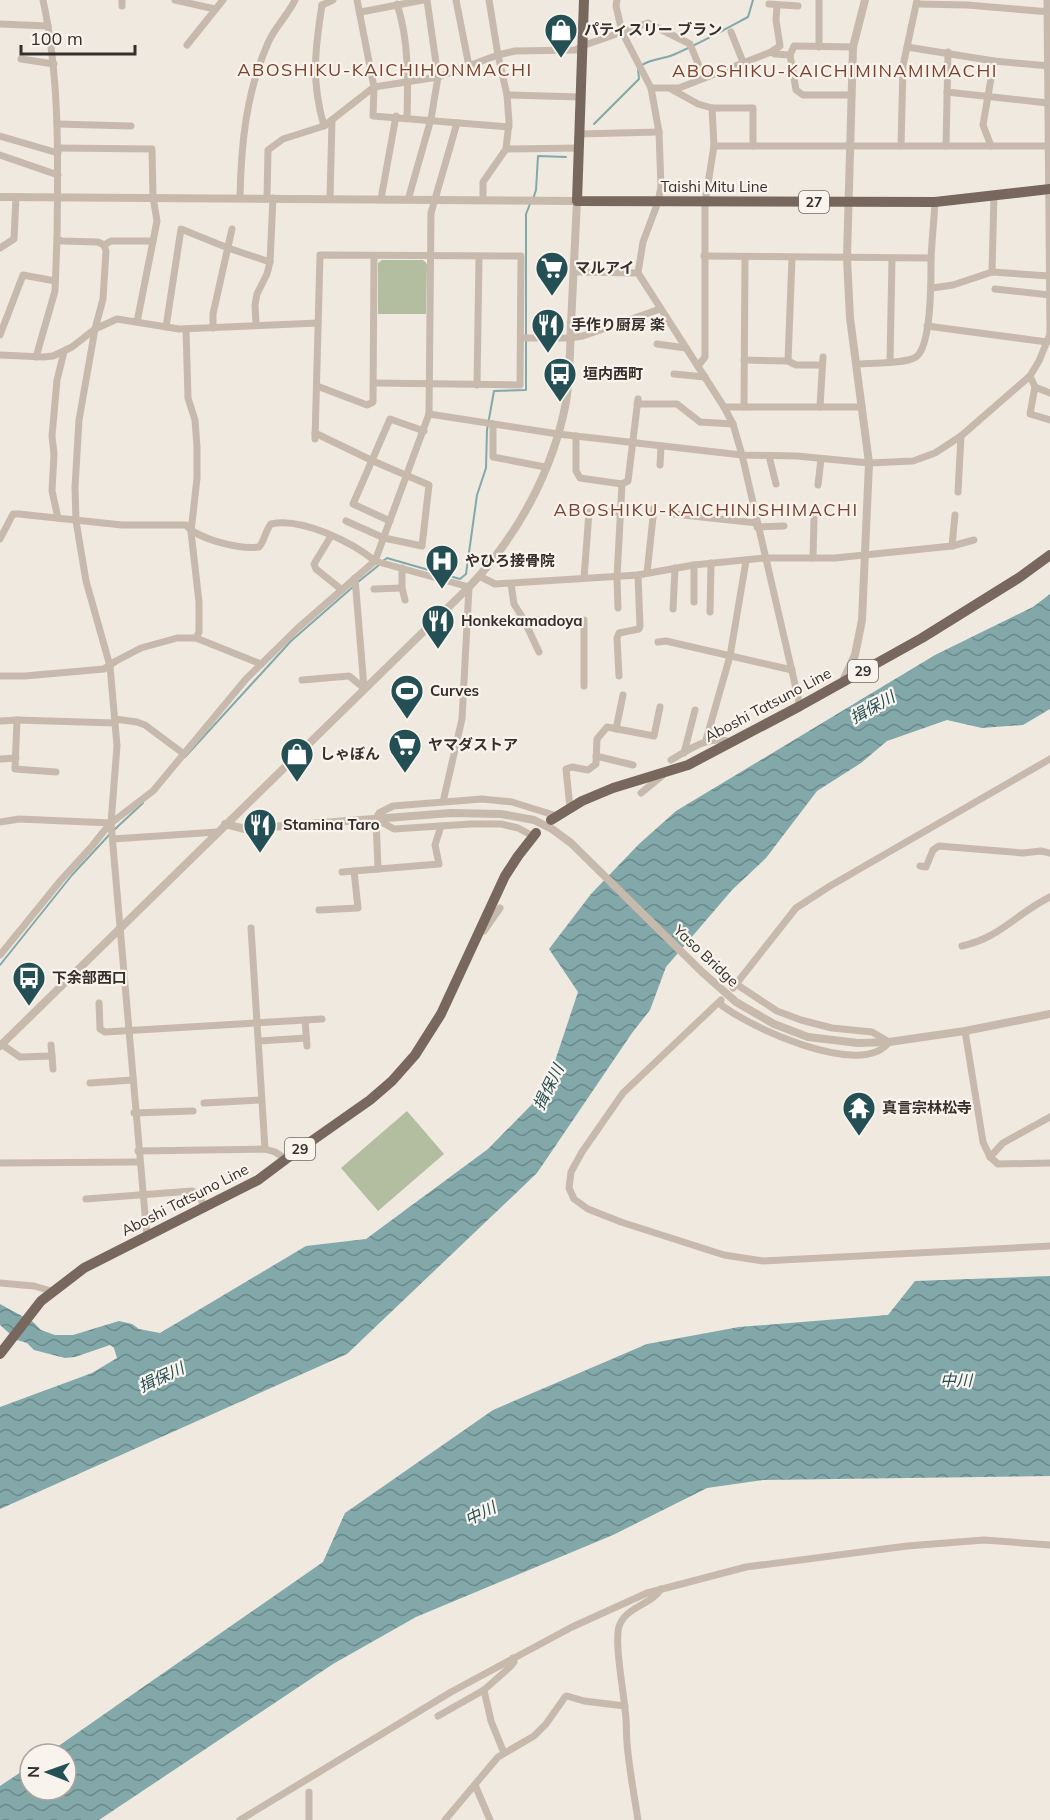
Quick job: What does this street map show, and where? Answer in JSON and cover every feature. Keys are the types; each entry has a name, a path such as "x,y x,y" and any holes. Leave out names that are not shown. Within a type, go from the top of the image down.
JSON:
{"main road":[{"path":"577,201 584,0"},
{"name":"Taishi Mitu Line","path":"577,201 935,202 1049,189"},
{"name":"Aboshi Tatsuno Line","path":"554,818 613,788 688,765 800,706 922,638 1020,578 1050,555"},
{"name":"Aboshi Tatsuno Line","path":"0,1354 51,1291 84,1268 258,1180 370,1100 405,1069 441,1014 505,876 534,835"}],"street":[{"path":"36,357 55,291 58,197 54,64 43,0"},
{"path":"175,0 215,9"},
{"path":"187,45 223,0"},
{"path":"240,198 241,150 246,111 268,41 295,0"},
{"path":"324,126 317,100 315,48 319,2 333,0"},
{"path":"357,0 374,87 373,116 396,116 509,127"},
{"path":"361,12 425,0 438,77 431,119 408,200"},
{"path":"456,0 469,66"},
{"path":"483,200 483,182 506,149 509,127 507,95 489,0"},
{"path":"617,0 616,6 622,32 651,88 658,132 661,187 658,202 643,242 638,273 733,424 800,706"},
{"path":"819,0 819,47"},
{"path":"843,683 855,655 861,620 869,463 850,318 847,258 853,47 865,0"},
{"path":"429,414 633,443 742,455 869,463 913,461 934,453 962,436 1030,376 1050,334 1047,0"},
{"path":"901,146 903,66 918,2 1048,11"},
{"path":"398,4 402,18 408,82 407,117"},
{"path":"651,88 679,88 771,52 780,46 773,4 798,6"},
{"path":"256,324 257,294 270,262 268,150 283,139 324,126 374,87 438,77 515,51 576,50 648,23 692,47 704,78"},
{"path":"0,24 48,26"},
{"path":"731,32 744,62"},
{"path":"852,95 803,95 796,90 790,55 794,46 853,47"},
{"path":"907,47 994,61 1049,66"},
{"path":"771,52 790,55"},
{"path":"946,146 948,52"},
{"path":"21,59 54,64"},
{"path":"991,146 983,125 994,61"},
{"path":"669,88 698,104 712,108 753,108 753,146"},
{"path":"947,92 1048,103"},
{"path":"507,95 580,97"},
{"path":"698,366 705,357 705,202 714,146 712,108"},
{"path":"381,199 396,116"},
{"path":"330,198 332,120"},
{"path":"0,955 111,823 153,791 261,664 375,561 429,414 431,213 433,200 458,123"},
{"path":"57,124 131,126"},
{"path":"579,134 658,132"},
{"path":"0,136 58,151 152,149 153,197 157,221 137,322"},
{"path":"714,146 1049,146"},
{"path":"506,149 579,148"},
{"path":"0,155 58,175"},
{"path":"992,272 993,195"},
{"path":"0,197 577,201 567,393 558,434 520,521 499,552 469,587 1,1045 20,1057 52,1056"},
{"path":"0,248 14,239 16,197"},
{"path":"856,364 914,358 921,352 932,288 931,258 935,202"},
{"path":"166,327 181,229 270,262"},
{"path":"213,328 213,314 232,229"},
{"path":"57,238 62,241 104,244 111,241 153,241"},
{"path":"104,244 106,251 103,299 94,329 77,436 76,521 86,581 110,666 117,746 111,823 134,1113 147,1238"},
{"path":"346,521 384,538 422,546 429,485 315,436 320,255 521,256 520,385 374,383"},
{"path":"317,386 368,405 373,402 375,256"},
{"path":"477,385 479,256"},
{"path":"704,256 931,258"},
{"path":"744,407 746,257"},
{"path":"788,362 792,258"},
{"path":"890,362 892,259"},
{"path":"574,272 638,273"},
{"path":"932,288 953,285 992,272 1049,276"},
{"path":"0,335 23,275 55,281"},
{"path":"995,289 1050,295"},
{"path":"521,338 570,338 660,309"},
{"path":"0,355 44,357 64,352 94,329 117,319 186,329 256,324 318,323"},
{"path":"927,326 1047,342"},
{"path":"186,329 188,398 195,420 197,447 191,532 199,602 199,632 196,638"},
{"path":"657,344 686,348"},
{"path":"58,518 52,491 54,454 52,436 57,380 64,352"},
{"path":"820,406 823,357"},
{"path":"744,360 822,365"},
{"path":"674,374 705,377"},
{"path":"1030,376 1035,387 1030,414 1050,420"},
{"path":"1035,387 1050,393"},
{"path":"576,436 576,471 580,478 622,484 628,481 638,402 676,404 700,422 733,424"},
{"path":"724,407 862,406"},
{"path":"390,521 353,504 390,419 424,431"},
{"path":"493,424 493,457 545,467"},
{"path":"958,492 962,436"},
{"path":"660,465 661,446"},
{"path":"769,456 776,484"},
{"path":"818,485 821,459"},
{"path":"618,608 617,576 622,484"},
{"path":"647,573 654,508"},
{"path":"584,578 589,512 620,512"},
{"path":"0,538 13,514 122,525 186,525 191,532 248,549 259,547 263,543 267,529 271,524 278,522 301,525 331,536 365,552 375,561 469,587"},
{"path":"674,514 757,525 784,526"},
{"path":"952,546 955,515"},
{"path":"813,558 814,519"},
{"path":"331,536 314,564 316,569 342,590"},
{"path":"479,576 492,583 511,584 638,575 711,563 765,558 864,555 952,546 974,540"},
{"path":"706,740 730,657 747,561"},
{"path":"710,612 711,563"},
{"path":"694,565 694,602"},
{"path":"402,568 402,588 405,600"},
{"path":"674,609 675,568"},
{"path":"619,676 617,638 620,633 640,626 638,575"},
{"path":"355,578 364,688"},
{"path":"511,584 514,604 539,652"},
{"path":"443,802 462,719 469,587"},
{"path":"374,589 402,588"},
{"path":"524,620 584,620 584,687"},
{"path":"0,676 105,669 141,648 177,638 196,638 261,664"},
{"path":"658,642 666,641 792,670"},
{"path":"302,680 349,676 364,688"},
{"path":"616,729 623,695"},
{"path":"570,808 566,769 572,767 588,770 596,764 597,739 607,727 654,736 660,706"},
{"path":"684,753 695,710"},
{"path":"17,720 15,770 56,772"},
{"path":"0,721 137,722 145,725 184,754"},
{"path":"671,760 706,740 732,742"},
{"path":"596,756 633,765"},
{"path":"0,759 16,758"},
{"path":"1050,759 796,908 734,986 777,1011 832,1028 872,1032 889,1042 887,1046 872,1055 827,1052 766,1031 726,1010 720,1002 623,1094 582,1152 571,1172 569,1188 574,1199 588,1209 621,1222 724,1255 763,1261 1050,1246"},
{"path":"641,793 667,772"},
{"path":"378,869 376,819 378,813 393,806 482,800 512,802 554,818"},
{"name":"Yaso Bridge","path":"225,824 245,829 451,813 501,814 534,820 552,829 571,843 702,972 736,1002 774,1024 808,1036 858,1043 889,1042 965,1031 1050,1014"},
{"path":"0,822 19,819 111,823"},
{"path":"376,819 394,829 501,824 534,835"},
{"path":"342,872 439,864 435,845 441,826"},
{"path":"113,839 217,832"},
{"path":"920,866 926,867 933,850 939,846 1013,853 1041,851 1050,853"},
{"path":"319,910 358,908 354,871"},
{"path":"962,946 979,942 1004,929 1034,905 1050,897"},
{"path":"471,947 500,908"},
{"path":"251,928 265,1149"},
{"path":"99,1003 102,1031 128,1032 322,1019"},
{"path":"305,1020 307,1046"},
{"path":"965,1031 983,1142 990,1157 998,1164 1050,1163"},
{"path":"259,1041 306,1038"},
{"path":"51,1045 54,1069"},
{"path":"90,1083 132,1080"},
{"path":"204,1103 261,1100"},
{"path":"134,1113 193,1110"},
{"path":"990,1157 1004,1143 1050,1117"},
{"path":"138,1151 265,1149 286,1159"},
{"path":"0,1163 139,1162"},
{"path":"86,1199 192,1191 200,1196 204,1209"},
{"path":"0,1283 34,1286 51,1291"},
{"path":"240,1820 451,1692 603,1612 647,1593 747,1567 907,1546 984,1540 1050,1545"},
{"path":"638,1820 620,1670 619,1624 628,1614 657,1595 662,1589"},
{"path":"438,1716 484,1690 511,1666 514,1662 513,1658"},
{"path":"484,1690 491,1721 504,1753"},
{"path":"445,1820 504,1753 534,1736 567,1696 584,1701 625,1706"},
{"path":"475,1785 490,1820"},
{"path":"309,1792 309,1820"}],"green space":[{"path":"382,260 423,260 427,264 426,314 378,314 378,263"},
{"path":"407,1111 444,1154 378,1211 341,1168"}],"water":[{"name":"揖保川","path":"1050,594 1050,709 1023,725 982,728 947,720 887,741 861,763 817,791 766,858 732,890 666,967 650,1010 537,1173 347,1354 0,1509 0,1407 92,1373 117,1358 114,1348 110,1345 75,1357 65,1358 34,1350 27,1343 17,1340 0,1325 0,1304 33,1322 41,1330 55,1335 73,1335 119,1321 132,1324 139,1329 160,1333 306,1246 366,1239 488,1149 545,1091 578,992 549,949 591,894 639,844 676,811 935,655 1033,607"},
{"name":"中川","path":"1050,1276 1050,1476 763,1480 707,1488 613,1535 416,1617 333,1664 99,1820 0,1820 0,1786 18,1774 18,1802 78,1802 78,1742 64,1742 323,1562 345,1513 493,1410 647,1344 739,1327 888,1315 915,1281"}],"waterway":[{"path":"642,65 683,51 748,17 753,0"},
{"path":"594,124 639,79 638,68"},
{"path":"533,199 536,190 538,156 566,157"},
{"path":"383,561 387,558 460,579 466,574 477,495 486,468 487,430 494,391 526,390 526,214 530,204"},
{"path":"358,582 379,565"},
{"path":"185,757 291,641 354,586"},
{"path":"114,830 143,803"},
{"path":"0,965 72,875 110,834"}],"place":[{"name":"パティスリー ブラン","path":"561,59"},
{"name":"マルアイ","path":"552,297"},
{"name":"手作り厨房 楽","path":"548,354"},
{"name":"垣内西町","path":"560,403"},
{"name":"やひろ接骨院","path":"442,590"},
{"name":"Honkekamadoya","path":"438,650"},
{"name":"Curves","path":"407,720"},
{"name":"ヤマダストア","path":"405,774"},
{"name":"しゃぼん","path":"297,783"},
{"name":"Stamina Taro","path":"260,854"},
{"name":"下余部西口","path":"29,1007"},
{"name":"真言宗林松寺","path":"859,1137"}],"district":[{"name":"ABOSHIKU-KAICHIHONMACHI","path":"385,70"},
{"name":"ABOSHIKU-KAICHIMINAMIMACHI","path":"835,71"},
{"name":"ABOSHIKU-KAICHINISHIMACHI","path":"706,510"}]}
